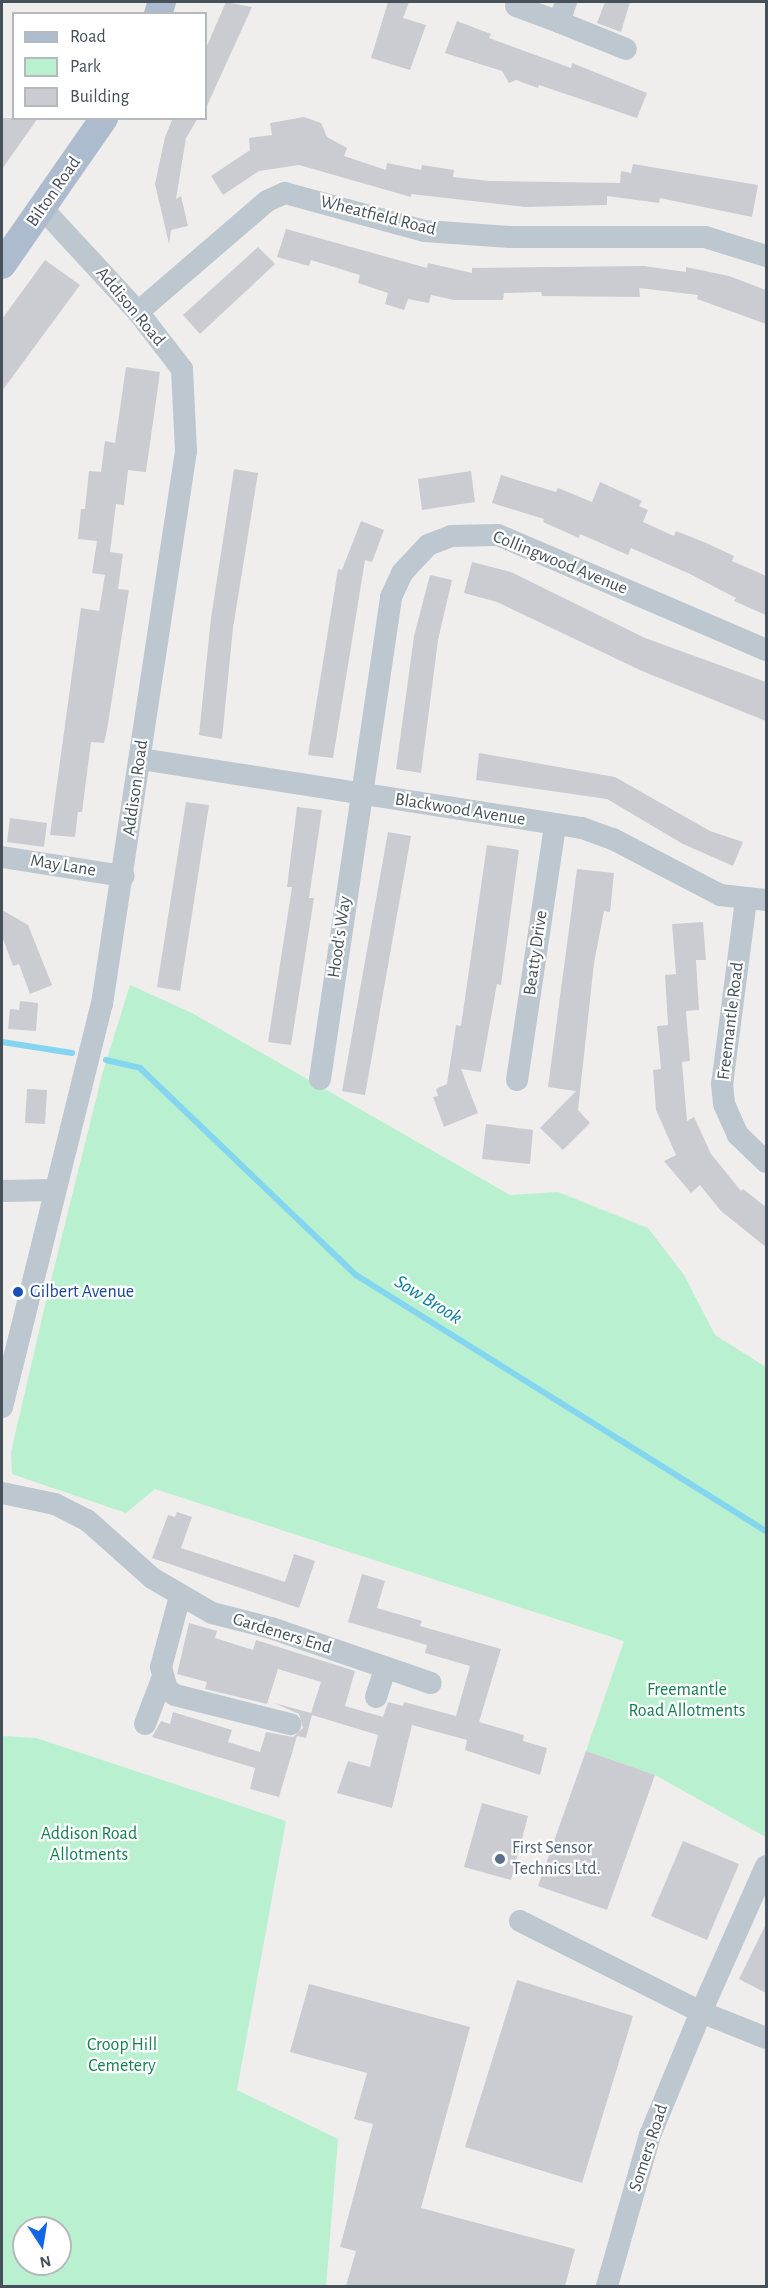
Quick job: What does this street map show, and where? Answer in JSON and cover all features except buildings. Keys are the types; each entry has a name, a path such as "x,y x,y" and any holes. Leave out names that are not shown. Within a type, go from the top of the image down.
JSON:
{"main road":[{"name":"Bilton Road","path":"2,265 103,120"}],"street":[{"path":"516,6 562,12 626,49"},
{"name":"Wheatfield Road","path":"138,312 267,201 285,193 425,231 510,237 705,237 766,256"},
{"name":"Addison Road","path":"2,1407 102,1004 124,876 186,451 186,403 182,369 138,312 43,209"},
{"name":"Collingwood Avenue","path":"362,794 392,597 402,573 415,558 428,545 451,536 498,535 766,650"},
{"name":"Blackwood Avenue","path":"141,759 555,825 613,839 720,895 756,900"},
{"name":"Hood's Way","path":"320,1079 362,794"},
{"name":"Beatty Drive","path":"517,1080 555,825"},
{"name":"May Lane","path":"2,857 124,876"},
{"name":"Freemantle Road","path":"756,900 722,1084 724,1104 738,1135 766,1162"},
{"path":"2,1191 55,1190"},
{"name":"Gardeners End","path":"2,1493 55,1504 87,1520 152,1578 212,1613 314,1642 385,1669 431,1683"},
{"path":"145,1724 162,1679 161,1666 180,1596"},
{"path":"376,1697 385,1669"},
{"path":"162,1679 175,1695 290,1725"},
{"name":"Somers Road","path":"607,2286 650,2135 701,2012 766,1866"},
{"path":"520,1921 701,2012 766,2038"}],"green space":[{"name":"Freemantle Road Allotments","path":"130,985 192,1013 510,1195 558,1192 648,1228 684,1275 715,1335 766,1367 766,1837 655,1775 586,1751 624,1641 155,1489 126,1513 12,1474 11,1452 50,1284 102,1075"},
{"name":"Croop Hill Cemetery","path":"2,1736 36,1738 286,1821 237,2090 338,2139 326,2286 2,2286"}],"waterway":[{"name":"Sow Brook","path":"2,1042 72,1053"},
{"name":"Sow Brook","path":"106,1060 140,1068 356,1275 766,1531"}],"place":[{"name":"Gilbert Avenue","path":"18,1292"},
{"name":"First Sensor Technics Ltd.","path":"500,1859"}],"park label":[{"name":"Addison Road Allotments","path":"89,1845"}]}
